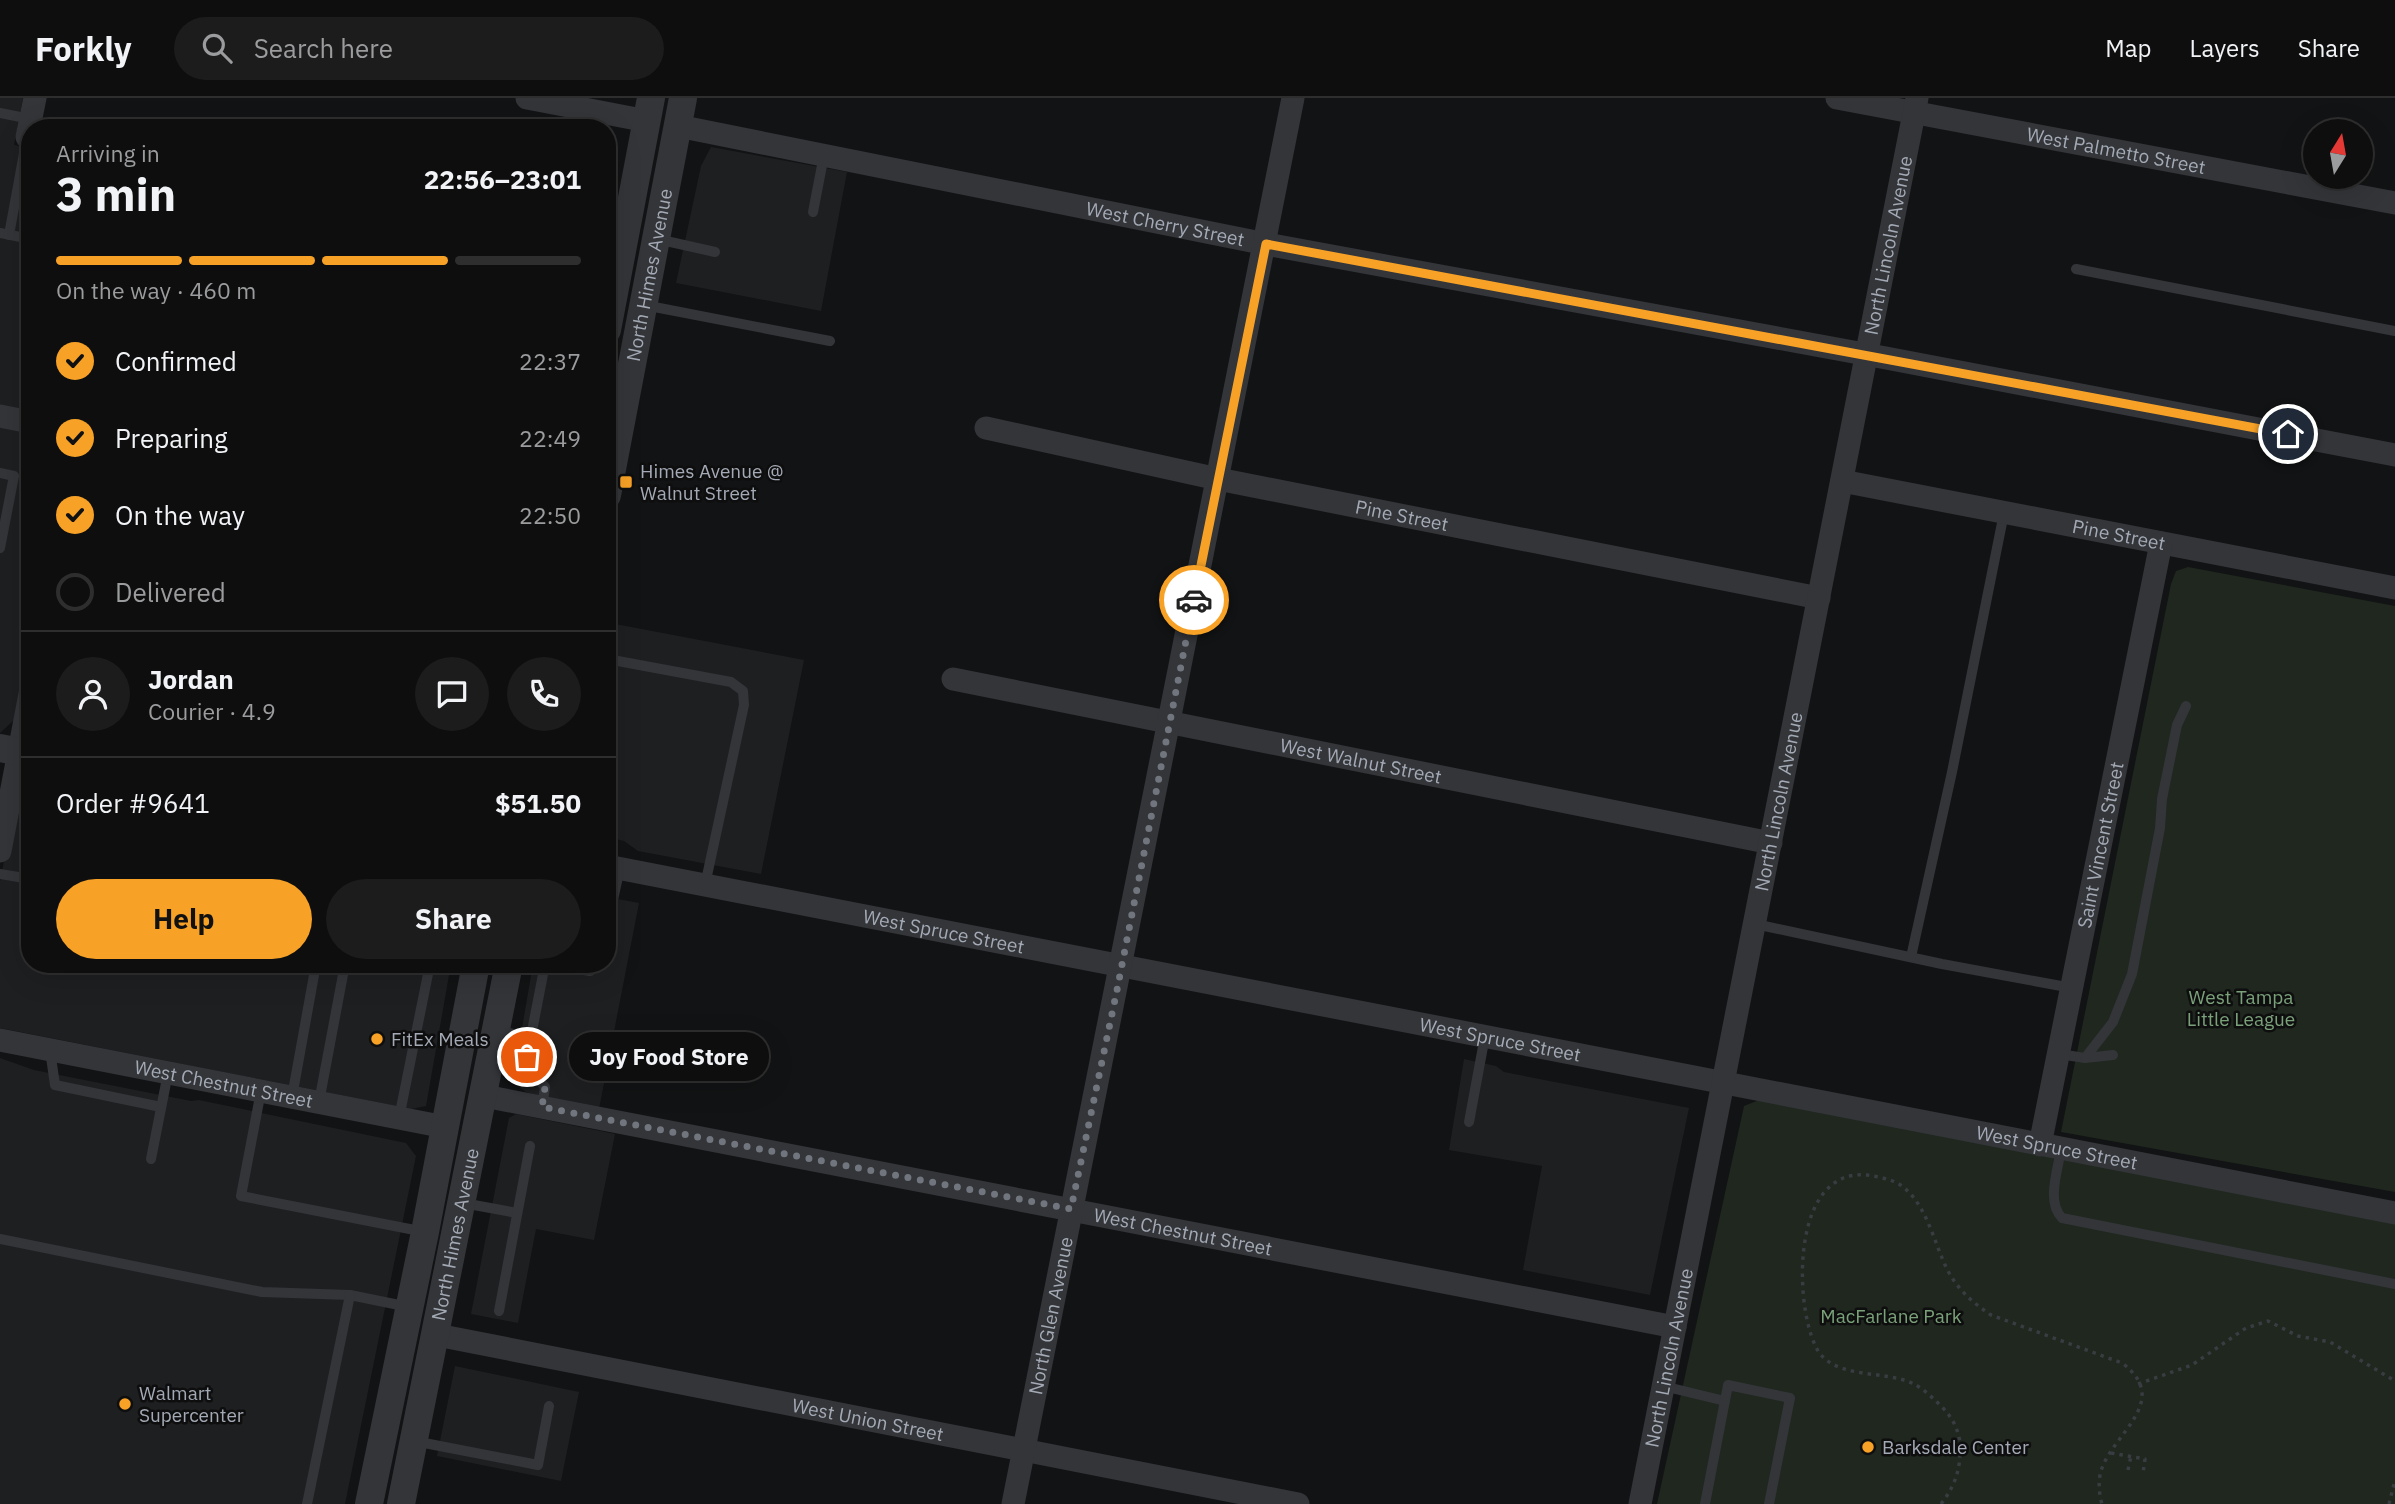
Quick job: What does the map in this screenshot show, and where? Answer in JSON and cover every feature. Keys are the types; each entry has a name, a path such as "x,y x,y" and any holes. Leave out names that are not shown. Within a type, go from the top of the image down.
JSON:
{"street":[{"path":"527,98 649,110 656,142 651,187 657,239"},
{"path":"666,98 665,114 678,126"},
{"name":"North Himes Avenue","path":"616,449 684,98"},
{"name":"North Glen Avenue","path":"1013,1504 1293,98"},
{"name":"West Palmetto Street","path":"1837,98 1916,105 2395,204"},
{"name":"North Lincoln Avenue","path":"1640,1504 1916,105"},
{"name":"North Himes Avenue","path":"616,246 649,110"},
{"name":"West Cherry Street","path":"678,126 1266,244 1867,354 2395,455"},
{"path":"0,416 21,420"},
{"name":"Pine Street","path":"986,428 1217,479 1819,598"},
{"name":"Pine Street","path":"1842,481 2395,588"},
{"name":"Saint Vincent Street","path":"2051,1147 2059,1054 2161,543"},
{"name":"West Walnut Street","path":"953,680 1771,843"},
{"path":"0,851 21,731"},
{"name":"West Spruce Street","path":"616,867 2395,1213"},
{"name":"North Himes Avenue","path":"369,1504 474,973"},
{"name":"North Himes Avenue","path":"400,1504 437,1335 507,973"},
{"name":"West Chestnut Street","path":"0,1040 445,1127"},
{"name":"West Chestnut Street","path":"484,1096 1675,1327"},
{"path":"437,1335 430,1329 428,1317 429,1294 444,1207 439,1157"},
{"path":"400,1504 398,1451 422,1334 417,1315 409,1307"},
{"name":"West Union Street","path":"437,1335 1298,1504"}],"lane":[{"path":"0,113 21,120"},
{"path":"813,212 824,155"},
{"path":"4,234 21,161"},
{"path":"657,239 715,252"},
{"path":"2076,268 2395,331"},
{"path":"644,305 830,341"},
{"path":"0,473 14,476 0,548"},
{"path":"1911,957 1952,772 2004,513"},
{"path":"616,661 731,682 743,691 744,705 705,885"},
{"path":"2085,1058 2113,1022 2132,974 2158,841 2162,799 2177,725 2186,706"},
{"path":"0,874 21,878"},
{"path":"1755,924 2072,988"},
{"path":"292,1097 314,973"},
{"path":"319,1102 343,973"},
{"path":"399,1118 428,973"},
{"path":"542,1107 545,1087 533,1073 527,1057 544,973"},
{"path":"497,1030 531,1038"},
{"path":"1469,1122 1485,1036"},
{"path":"50,1050 55,1084 161,1107"},
{"path":"2059,1054 2085,1058 2113,1055"},
{"path":"151,1159 167,1073"},
{"path":"261,1091 241,1196 425,1232"},
{"path":"499,1311 530,1146"},
{"path":"2051,1147 2054,1206 2062,1218 2395,1284"},
{"path":"463,1203 517,1213"},
{"path":"0,1239 262,1292 350,1295 409,1307"},
{"path":"307,1504 350,1295"},
{"path":"1704,1504 1728,1385 1790,1398 1769,1504"},
{"path":"1663,1386 1725,1401"},
{"path":"414,1441 538,1465 549,1406"}],"path":[{"path":"1941,1504 1955,1485 1960,1449 1958,1430 1947,1413 1931,1396 1914,1384 1894,1377 1836,1366 1822,1357 1814,1345 1801,1283 1801,1258 1816,1207 1825,1190 1842,1178 1860,1175 1880,1177 1901,1185 1913,1196 1949,1272 1974,1304 2012,1325 2122,1363 2132,1370 2141,1395 2140,1411 2111,1452 2101,1472 2102,1504"},
{"path":"2138,1384 2192,1364 2246,1328 2267,1321 2298,1336 2330,1342 2395,1381"},
{"path":"2111,1452 2145,1459 2143,1473"},
{"path":"2129,1470 2131,1456"},
{"path":"2389,1504 2395,1480"}],"shaded area":[{"path":"0,98 23,98 14,145 21,146 21,410 0,406"},
{"path":"711,147 847,172 821,311 676,283 701,166"},
{"path":"0,425 21,429 21,686 14,720 0,733"},
{"path":"616,624 804,660 761,874 638,851 624,841 616,839"},
{"path":"21,777 21,973 449,973 426,1106 411,1109 0,1028 0,881"},
{"path":"616,899 639,903 599,1109 526,1092 514,1083 531,973 616,973"},
{"path":"0,1058 34,1070 191,1101 199,1100 406,1143 416,1156 345,1504 0,1504"},
{"path":"1464,1059 1496,1066 1504,1072 1689,1108 1650,1295 1523,1270 1542,1166 1449,1150"},
{"path":"516,1114 615,1134 594,1240 536,1229 518,1323 471,1314 509,1118"},
{"path":"455,1366 579,1392 561,1481 437,1456"}],"green space":[{"name":"West Tampa Little League","path":"2188,567 2395,606 2395,1192 2061,1132 2171,584 2176,571"},
{"name":"MacFarlane Park","path":"1759,1100 2395,1224 2395,1504 1657,1504 1744,1106"}],"way so far":[{"path":"527,1057 533,1073 545,1087 542,1107 1071,1209 1194,600"}],"place":[{"name":"Himes Avenue @ Walnut Street","path":"626,482"},
{"name":"FitEx Meals","path":"377,1039"},
{"name":"Joy Food Store","path":"527,1057"},
{"name":"Walmart Supercenter","path":"125,1404"},
{"name":"Barksdale Center","path":"1868,1447"}],"route":[{"path":"1194,600 1266,244 2288,434"}]}
